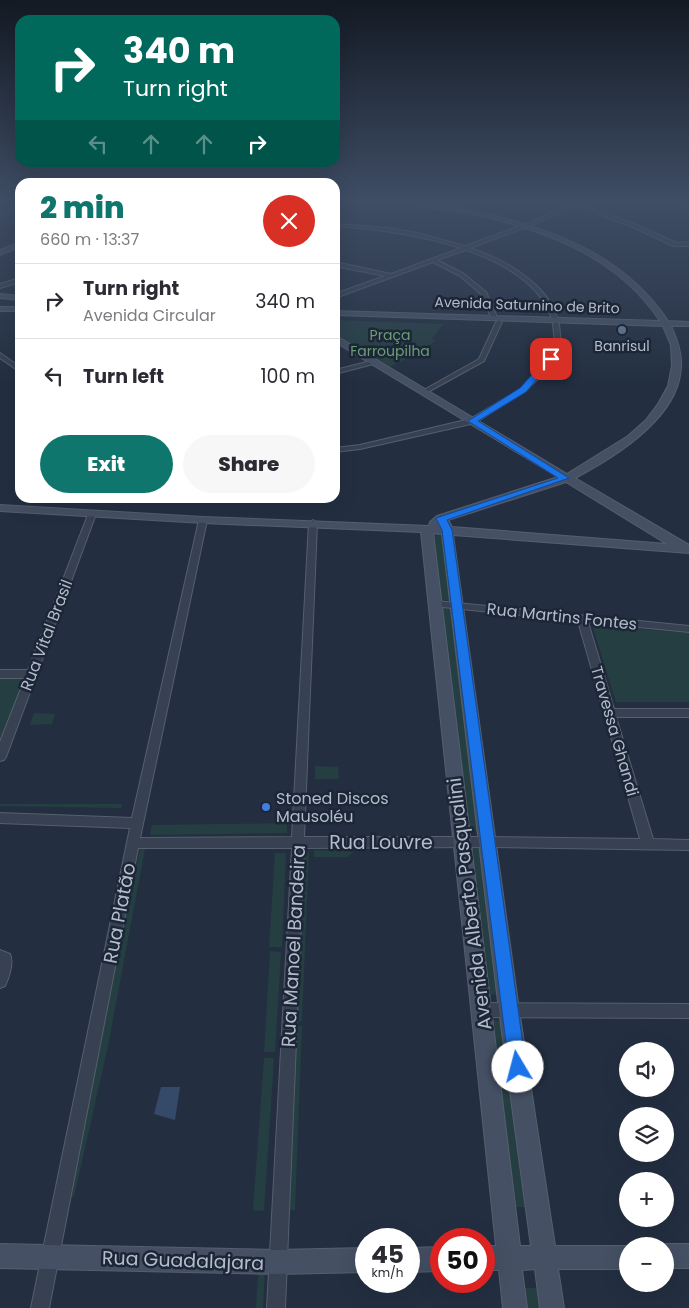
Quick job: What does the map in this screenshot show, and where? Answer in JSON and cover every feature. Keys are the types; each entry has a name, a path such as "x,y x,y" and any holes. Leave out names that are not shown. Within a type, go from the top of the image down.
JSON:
{"main road":[{"path":"0,508 204,520 313,523 434,523 565,478 634,437 658,413 672,388 677,366 674,344 666,324 651,302 635,285 603,262"},
{"path":"0,296 15,298"},
{"path":"0,309 15,309"},
{"name":"Avenida Saturnino de Brito","path":"340,313 555,321 610,325 628,323 689,324"},
{"name":"Avenida Saturnino de Brito","path":"340,318 498,319"},
{"path":"340,341 686,549"},
{"path":"434,523 447,530 686,549"},
{"name":"Avenida Alberto Pasqualini","path":"515,1308 461,842 436,604 434,523 447,530 487,842 552,1308"},
{"name":"Rua Guadalajara","path":"0,1256 277,1262 355,1260"},
{"path":"674,1256 689,1256"},
{"path":"495,1258 619,1257"}],"street":[{"path":"340,294 427,262"},
{"path":"424,392 482,360 498,319 484,293 462,275 437,262"},
{"path":"340,449 378,444 472,421 523,390 539,374 551,359 558,344 555,321 542,296 524,278 497,262"},
{"path":"340,265 390,275"},
{"path":"0,286 15,282"},
{"path":"0,355 15,366"},
{"path":"340,371 375,362"},
{"name":"Rua Vital Brasil","path":"0,757 92,514"},
{"name":"Rua Platão","path":"40,1308 137,823 204,520"},
{"name":"Rua Manoel Bandeira","path":"276,1308 313,523"},
{"name":"Rua Martins Fontes","path":"436,604 689,628"},
{"name":"Travessa Ghandi","path":"582,618 648,844"},
{"path":"0,674 32,674"},
{"path":"609,712 689,713"},
{"path":"0,818 137,823"},
{"name":"Rua Louvre","path":"133,843 487,842 689,844"},
{"path":"0,981 3,958"},
{"path":"481,1010 689,1011"}],"green space":[{"name":"Praça Farroupilha","path":"340,320 443,324 432,339 436,340 420,352 390,367 340,337"},
{"path":"429,530 445,532 451,601 439,599"},
{"path":"439,608 453,608 480,831 464,831"},
{"path":"592,625 689,633 689,702 616,702"},
{"path":"30,675 0,751 0,679 23,679 25,676"},
{"path":"34,713 55,714 52,724 30,725"},
{"path":"315,766 338,767 339,779 315,779"},
{"path":"0,804 122,804 121,808 0,806"},
{"path":"287,823 287,833 150,835 152,825"},
{"path":"302,846 309,852 302,1021 296,1022"},
{"path":"484,847 501,995 485,994 468,848"},
{"path":"140,848 145,849 108,1046 74,1197 68,1198"},
{"path":"314,850 354,851 348,857 314,857"},
{"path":"275,853 286,853 282,947 269,947"},
{"path":"270,951 281,952 275,1052 264,1052"},
{"path":"487,1020 506,1021 530,1207 508,1207"},
{"path":"294,1026 302,1026 295,1210 285,1210"},
{"path":"264,1058 274,1058 264,1211 253,1210"},
{"path":"259,1265 265,1268 263,1308 256,1308"},
{"path":"520,1288 539,1288 541,1308 523,1308"}],"water":[{"path":"161,1087 180,1087 175,1120 154,1114"}],"place":[{"name":"Banrisul","path":"622,330"},
{"name":"Stoned Discos Mausoléu","path":"266,807"}],"route":[{"path":"518,1067 447,530 441,518 565,478 472,421 523,390 536,378 551,359"}]}
